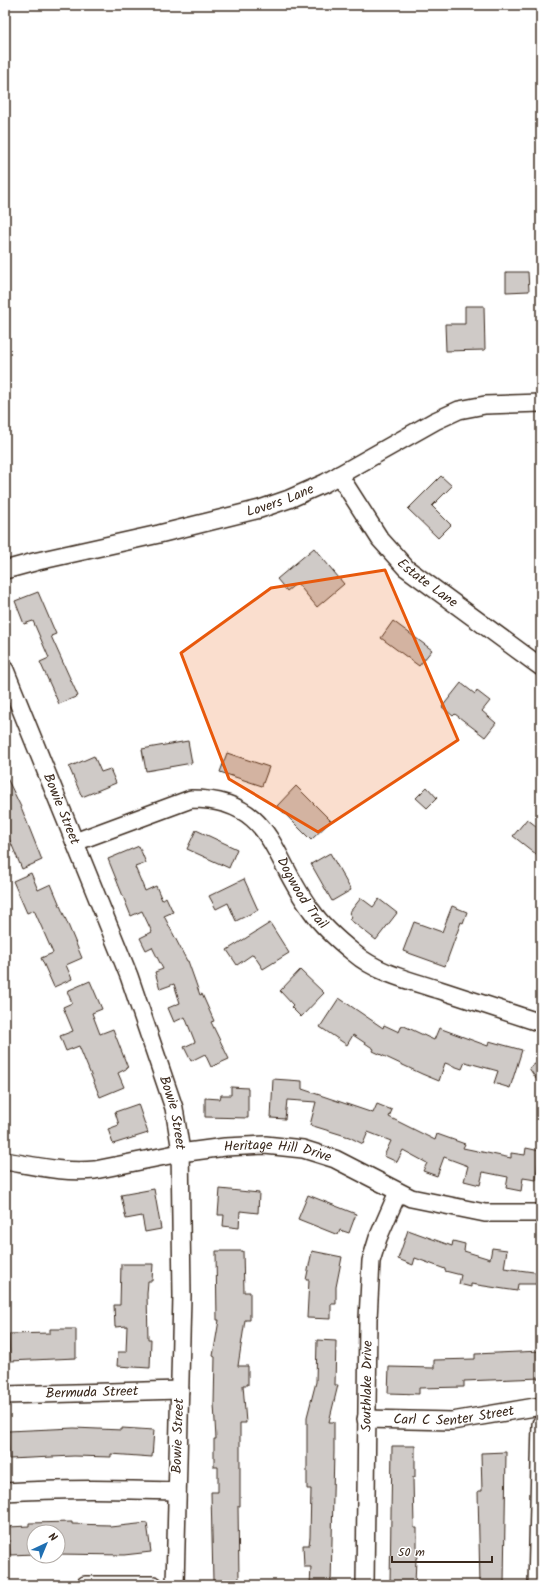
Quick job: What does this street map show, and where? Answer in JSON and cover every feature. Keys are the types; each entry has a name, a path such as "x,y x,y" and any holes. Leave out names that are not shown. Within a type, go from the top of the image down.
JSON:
{"street":[{"name":"Lovers Lane","path":"5,570 38,560 159,534 260,509 289,499 339,475 435,421 459,410 485,405 541,403"},
{"name":"Estate Lane","path":"339,475 380,539 406,568 541,667"},
{"name":"Bowie Street","path":"5,670 75,842 147,1026 174,1108 180,1153 182,1296 174,1585"},
{"name":"Dogwood Trail","path":"75,842 191,799 210,799 232,804 246,813 263,828 276,847 293,883 311,911 355,954 374,967 408,980 541,1023"},
{"name":"Heritage Hill Drive","path":"5,1161 55,1170 81,1172 225,1146 265,1145 303,1149 335,1159 412,1198 485,1214 541,1213"},
{"name":"Southlake Drive","path":"364,1585 368,1294 371,1261 378,1238 398,1192"},
{"name":"Bermuda Street","path":"5,1395 180,1390"},
{"name":"Carl C Senter Street","path":"366,1420 452,1421 541,1406"},
{"path":"536,1585 541,1424"},
{"path":"5,1492 106,1488 177,1491"},
{"path":"85,1585 154,1585"}],"highlighted area":[{"path":"385,570 458,740 318,832 229,779 181,653 271,588"}],"building":[{"path":"506,272 528,272 529,291 506,292"},
{"path":"465,306 484,306 485,350 446,351 445,324 465,324"},
{"path":"441,476 452,486 432,506 451,525 438,538 408,509"},
{"path":"314,548 344,584 317,607 297,583 287,591 277,579"},
{"path":"38,592 56,634 51,636 78,696 59,704 40,662 49,658 33,621 24,624 15,601"},
{"path":"393,621 432,650 419,666 381,638"},
{"path":"461,683 475,694 477,691 490,701 482,711 496,723 485,737 455,714 453,716 442,707"},
{"path":"188,741 192,763 146,771 142,749"},
{"path":"227,753 269,767 262,786 220,772"},
{"path":"94,756 101,772 110,769 116,783 82,797 69,767"},
{"path":"5,774 21,807 42,860 22,869 5,829"},
{"path":"296,786 331,821 311,840 277,806"},
{"path":"427,787 437,798 427,808 416,798"},
{"path":"527,819 541,830 541,858 513,836"},
{"path":"196,830 237,849 229,868 187,849"},
{"path":"139,846 146,863 135,867 145,891 156,886 162,900 166,897 173,912 164,916 188,961 200,995 202,994 214,1021 211,1022 229,1059 211,1067 205,1054 191,1061 184,1047 195,1042 185,1017 174,1022 168,1008 180,1003 174,984 160,989 155,972 163,969 152,947 146,950 140,938 152,932 142,911 131,916 108,859"},
{"path":"330,853 351,890 332,901 311,864"},
{"path":"31,873 38,890 51,884 82,958 66,965 72,979 54,987 41,958 53,953 34,910 27,913 13,881"},
{"path":"244,879 258,910 236,921 228,903 216,909 209,896"},
{"path":"361,898 373,907 379,899 397,913 376,940 349,919 352,917 349,913"},
{"path":"452,906 467,912 463,923 461,922 445,966 403,951 414,922 442,932"},
{"path":"270,923 289,953 263,969 253,954 237,965 227,950"},
{"path":"300,970 324,993 301,1017 291,1007 293,1005 280,991"},
{"path":"90,981 102,1009 92,1013 100,1034 113,1029 128,1068 118,1073 124,1087 100,1097 79,1046 66,1051 60,1036 73,1031 63,1007 72,1003 67,991"},
{"path":"339,998 383,1028 384,1025 399,1032 402,1025 434,1040 439,1028 488,1046 489,1041 522,1050 510,1088 494,1083 498,1071 465,1062 462,1069 445,1063 439,1081 373,1051 374,1049 353,1035 347,1045 320,1027"},
{"path":"541,1060 541,1086 529,1068"},
{"path":"273,1079 302,1081 302,1089 373,1113 377,1104 392,1110 389,1117 435,1140 437,1134 465,1144 463,1148 511,1158 511,1153 525,1155 526,1148 540,1151 536,1180 523,1178 521,1191 506,1188 508,1177 483,1172 480,1185 464,1181 468,1166 444,1157 437,1176 423,1171 427,1163 403,1150 397,1162 384,1156 391,1141 368,1132 363,1144 349,1137 310,1125 316,1102 287,1100 285,1119 271,1118"},
{"path":"231,1087 248,1088 248,1118 205,1117 205,1098 220,1099 221,1095 231,1095"},
{"path":"138,1104 148,1133 113,1144 108,1129 119,1125 115,1112"},
{"path":"154,1189 161,1229 145,1232 142,1216 126,1219 121,1195"},
{"path":"220,1189 259,1193 258,1213 240,1211 239,1228 223,1226 224,1215 218,1215"},
{"path":"308,1195 356,1214 349,1233 340,1230 338,1235 298,1219"},
{"path":"408,1230 452,1246 453,1241 465,1244 464,1251 490,1259 492,1248 507,1250 504,1268 541,1273 541,1284 518,1284 517,1291 471,1284 471,1287 459,1284 461,1275 445,1271 445,1269 415,1258 413,1265 398,1259"},
{"path":"216,1251 243,1251 244,1292 250,1292 250,1320 245,1320 238,1366 248,1366 248,1385 243,1385 246,1423 240,1423 240,1506 238,1506 239,1580 213,1581 211,1492 218,1492 218,1467 214,1467 214,1439 216,1439 214,1404 215,1357 213,1356 219,1320 217,1320"},
{"path":"312,1251 342,1257 336,1287 336,1304 331,1304 331,1319 307,1318 309,1280 306,1280"},
{"path":"121,1264 153,1264 152,1281 148,1281 147,1294 148,1339 151,1339 150,1368 117,1366 118,1352 126,1352 127,1326 115,1327 114,1305 120,1305"},
{"path":"50,1329 76,1329 76,1358 10,1361 9,1334 50,1333"},
{"path":"317,1340 336,1341 335,1385 338,1385 329,1422 334,1422 331,1585 310,1585 311,1567 304,1567 303,1545 309,1545 310,1537 311,1489 307,1489 307,1417 316,1382"},
{"path":"541,1351 541,1378 464,1381 464,1387 419,1388 419,1394 388,1393 389,1367 434,1368 434,1360 475,1359 475,1354"},
{"path":"74,1428 154,1430 152,1457 111,1454 111,1457 74,1456 9,1459 8,1431"},
{"path":"392,1446 415,1446 415,1477 413,1477 414,1528 417,1528 417,1558 415,1585 390,1585"},
{"path":"506,1452 504,1585 480,1585 478,1491 482,1491 481,1453"},
{"path":"72,1522 72,1524 110,1525 110,1527 147,1523 151,1552 124,1555 66,1554 66,1524 29,1523"},
{"path":"26,1526 26,1554 10,1555 8,1527"}]}
